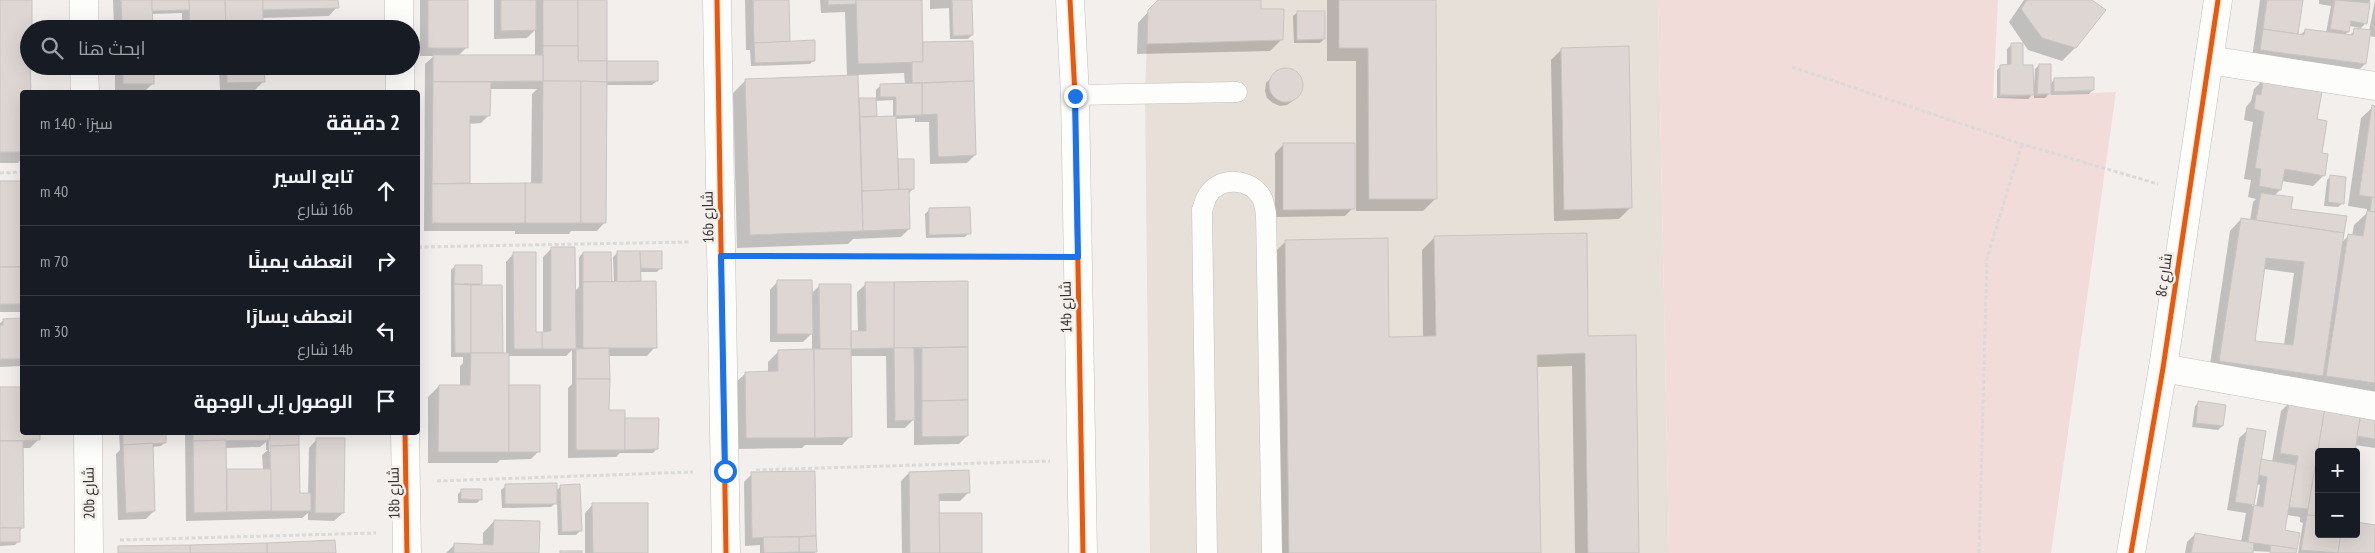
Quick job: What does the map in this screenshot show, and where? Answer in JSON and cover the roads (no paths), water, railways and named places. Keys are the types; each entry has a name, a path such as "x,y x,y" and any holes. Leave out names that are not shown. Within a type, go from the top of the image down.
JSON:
{"street":[{"path":"84,0 84,20"},
{"path":"399,0 399,20"},
{"name":"16b شارع","path":"717,0 726,553"},
{"name":"14b شارع","path":"1070,0 1075,96 1083,553"},
{"name":"8c شارع","path":"2131,553 2163,368 2218,0"},
{"path":"2209,60 2375,86"},
{"path":"84,75 85,90"},
{"path":"400,75 400,90"},
{"path":"2163,368 2375,406"},
{"name":"20b شارع","path":"88,435 89,547"},
{"name":"18b شارع","path":"405,435 407,542"}],"lane":[{"path":"1075,96 1237,92"},
{"path":"1207,553 1202,210 1208,195 1220,184 1236,181 1251,186 1262,198 1266,213 1272,553"}]}
